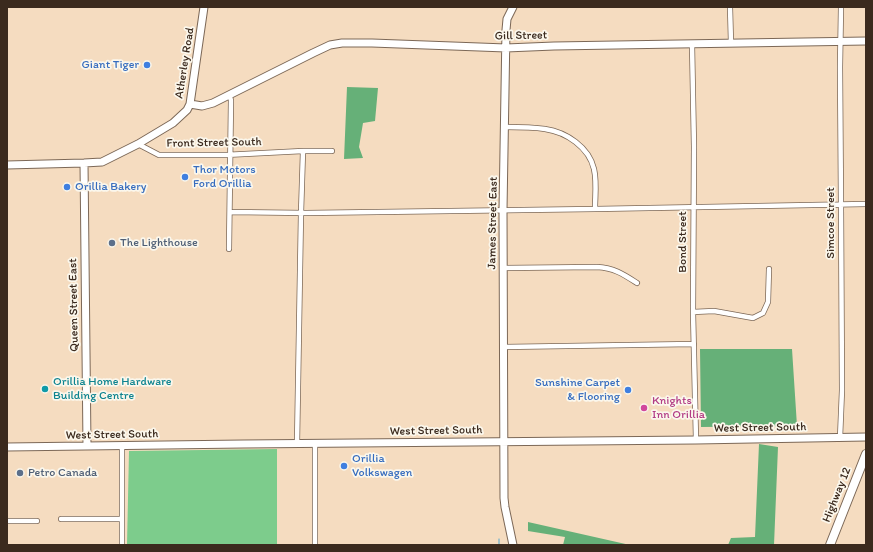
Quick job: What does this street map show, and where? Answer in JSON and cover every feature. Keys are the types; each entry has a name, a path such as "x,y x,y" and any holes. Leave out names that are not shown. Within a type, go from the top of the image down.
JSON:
{"highway":[{"name":"Highway 12","path":"830,545 866,454"}],"street":[{"name":"Atherley Road","path":"138,144 173,123 187,110 190,104 204,7"},
{"name":"James Street East","path":"513,7 507,19 506,30 503,210 504,498 513,545"},
{"path":"730,7 732,43"},
{"name":"Simcoe Street","path":"840,438 842,390 841,7"},
{"name":"Gill Street","path":"190,104 204,106 213,103 330,45 342,43 506,48 866,41"},
{"name":"Bond Street","path":"692,44 694,147 693,312 696,440"},
{"path":"229,95 231,100 229,249"},
{"path":"505,127 553,130 567,136 579,145 588,155 594,169 596,182 595,209"},
{"path":"7,164 102,162 138,144"},
{"name":"Front Street South","path":"138,144 159,155 332,151"},
{"path":"296,444 300,213 303,151"},
{"name":"Queen Street East","path":"84,163 87,446"},
{"path":"230,212 300,213 866,204"},
{"path":"503,268 609,268 623,274 637,283"},
{"path":"693,312 714,311 753,318 763,313 768,302 769,269"},
{"path":"503,347 694,344"},
{"name":"West Street South","path":"7,447 866,437"},
{"path":"315,444 315,545"},
{"path":"122,445 122,545"},
{"path":"61,519 122,519"},
{"path":"7,521 37,522"}],"green space":[{"path":"347,87 378,88 375,121 363,123 359,147 363,158 344,159"},
{"path":"700,349 792,349 797,426 701,427"},
{"path":"759,444 778,447 774,545 728,545 731,538 755,537"},
{"path":"277,449 277,545 127,545 129,451"},
{"path":"528,522 630,545 563,545 565,537 528,531"}],"waterway":[{"path":"499,539 499,545"}],"place":[{"name":"Giant Tiger","path":"147,65"},
{"name":"Thor Motors Ford Orillia","path":"185,177"},
{"name":"Orillia Bakery","path":"67,187"},
{"name":"The Lighthouse","path":"112,243"},
{"name":"Orillia Home Hardware Building Centre","path":"45,389"},
{"name":"Sunshine Carpet & Flooring","path":"628,390"},
{"name":"Knights Inn Orillia","path":"644,408"},
{"name":"Orillia Volkswagen","path":"344,466"},
{"name":"Petro Canada","path":"20,473"}]}
